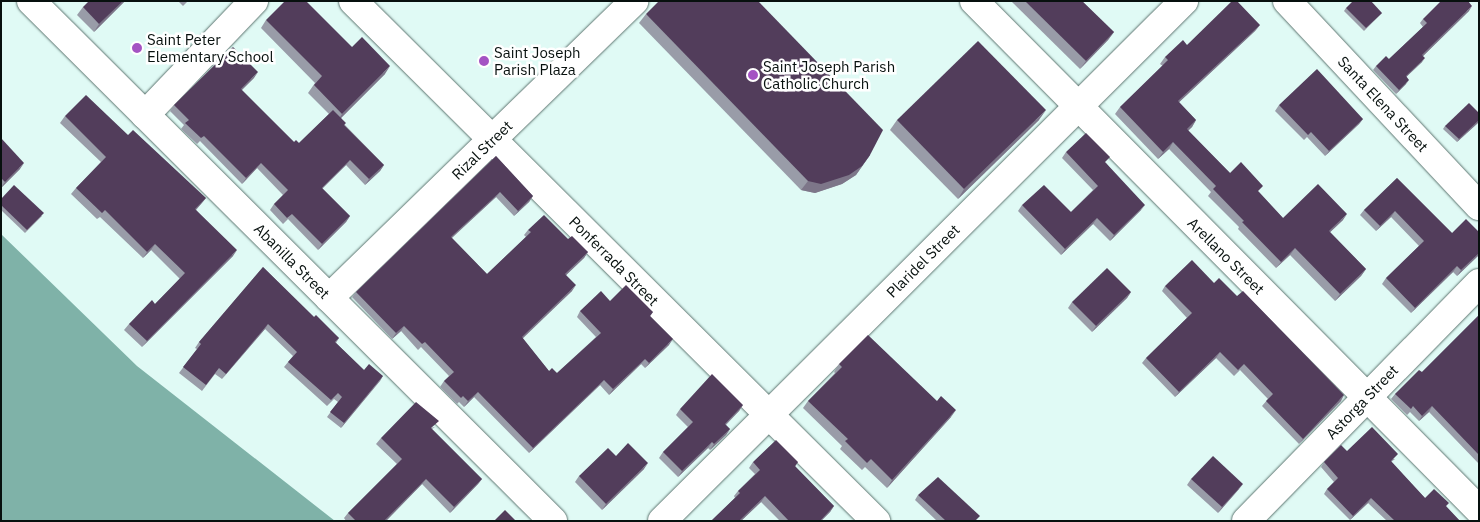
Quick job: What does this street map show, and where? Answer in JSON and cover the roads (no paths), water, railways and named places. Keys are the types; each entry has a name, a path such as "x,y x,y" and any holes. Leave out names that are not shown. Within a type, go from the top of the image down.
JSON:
{"street":[{"name":"Abanilla Street","path":"31,1 553,521"},
{"path":"145,115 254,1"},
{"name":"Ponferrada Street","path":"353,1 876,521"},
{"name":"Rizal Street","path":"329,298 634,1"},
{"name":"Arellano Street","path":"974,1 1479,510"},
{"name":"Plaridel Street","path":"662,521 1184,1"},
{"name":"Santa Elena Street","path":"1287,1 1479,206"},
{"name":"Astorga Street","path":"1246,521 1479,283"}],"place":[{"name":"Saint Peter Elementary School","path":"137,48"},
{"name":"Saint Joseph Parish Plaza","path":"484,61"},
{"name":"Saint Joseph Parish Catholic Church","path":"753,75"}]}
